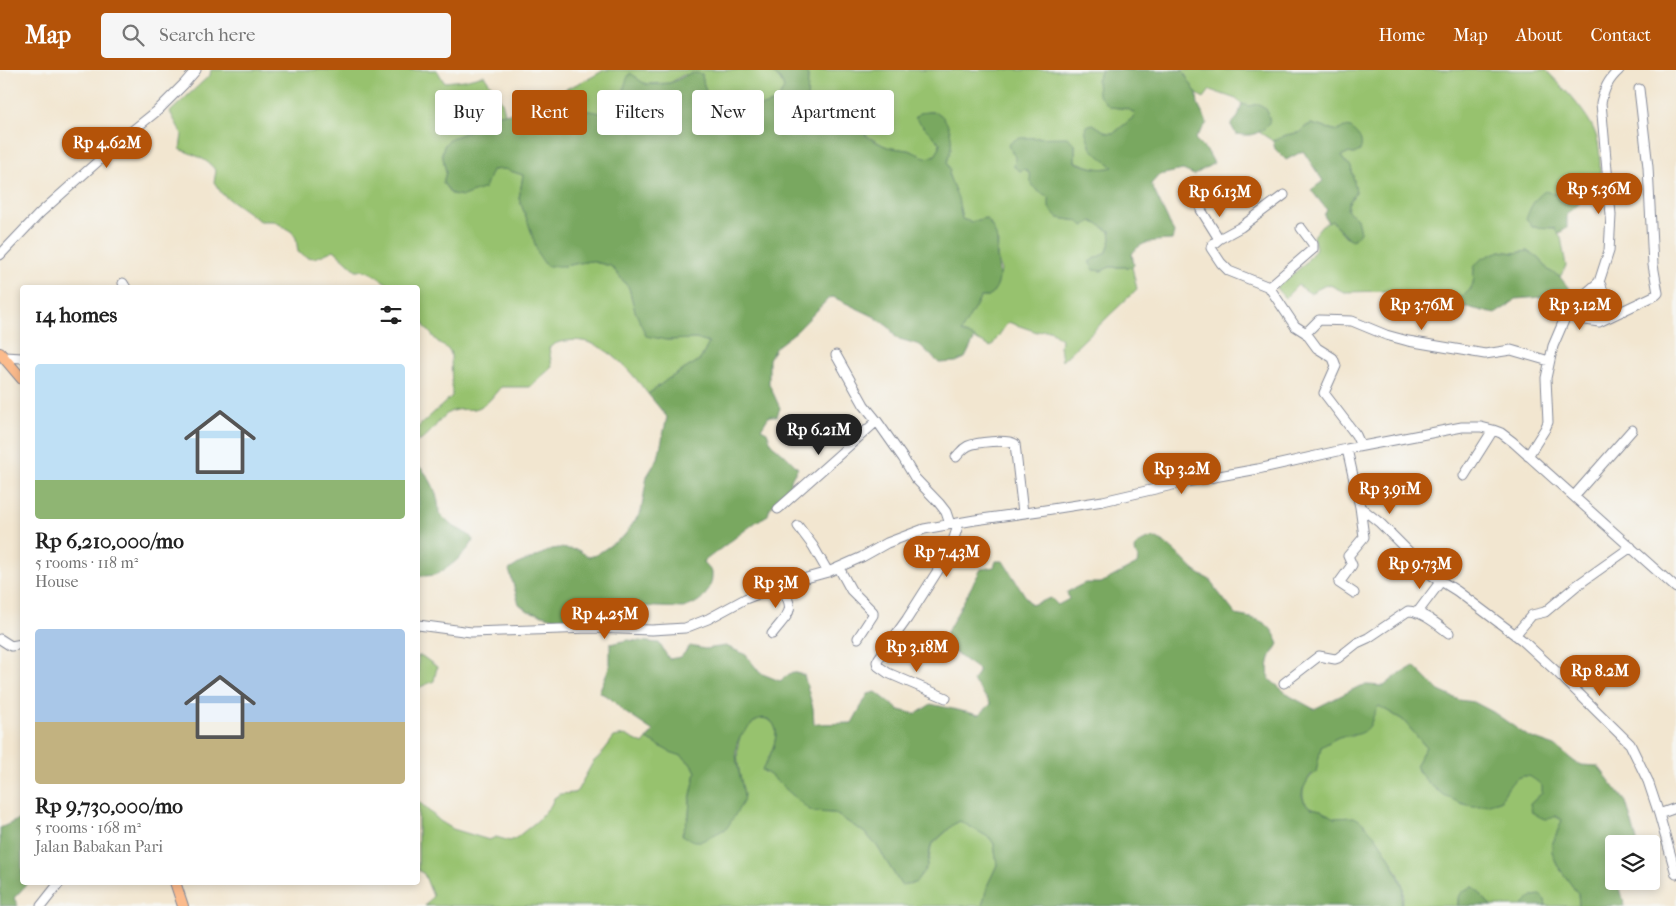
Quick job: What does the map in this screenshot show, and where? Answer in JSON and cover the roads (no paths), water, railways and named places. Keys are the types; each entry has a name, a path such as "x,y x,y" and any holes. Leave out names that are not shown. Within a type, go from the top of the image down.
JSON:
{"main road":[{"path":"2,355 20,377"},
{"path":"177,885 183,906"}],"street":[{"path":"0,255 40,213 157,111 196,70"},
{"path":"1528,456 1548,422 1546,378 1553,346 1567,315 1580,298 1599,282 1609,251 1611,215 1601,103 1604,89 1609,80 1619,70"},
{"path":"1567,315 1599,322 1658,293 1653,265 1648,167 1639,89"},
{"path":"1284,195 1240,227 1219,239 1212,245 1213,252 1226,269 1269,287 1293,323 1306,333 1317,348 1336,363 1334,373 1324,393 1356,435 1361,446"},
{"path":"1201,210 1219,239"},
{"path":"1269,287 1313,249 1313,244 1301,228"},
{"path":"1599,282 1604,288 1599,322"},
{"path":"1306,333 1319,320 1352,321 1386,335 1408,341 1485,354 1511,350 1549,362"},
{"path":"2,355 20,358"},
{"path":"836,355 864,406 877,421 915,478 939,503 954,524 948,553 907,619 877,662 878,666 888,673 946,698"},
{"path":"778,509 877,421"},
{"path":"420,625 471,632 590,628 672,630 695,625 745,599 782,585 839,568 887,543 924,529 1112,499 1181,483 1258,470 1347,448 1462,427 1481,427 1493,430 1501,433 1513,442 1676,588"},
{"path":"1464,476 1493,430"},
{"path":"1574,496 1632,430"},
{"path":"956,457 966,447 979,443 1010,442 1015,444 1023,513"},
{"path":"1347,448 1360,507 1364,537 1348,556 1352,565 1339,583 1354,593"},
{"path":"1360,507 1380,523 1433,576 1457,591 1515,634 1559,674 1630,744 1648,781 1660,814 1676,874"},
{"path":"798,526 813,546 828,572"},
{"path":"1515,634 1532,615 1545,612 1576,586 1630,547"},
{"path":"839,568 851,590 873,612 858,638"},
{"path":"1417,613 1441,581"},
{"path":"772,634 790,608 790,601 782,585"},
{"path":"1284,683 1319,656 1338,658 1357,643 1368,638 1404,613 1412,610 1449,633"},
{"path":"0,639 11,646 20,644"},
{"path":"1660,814 1676,808"},
{"path":"41,906 58,885"}]}
